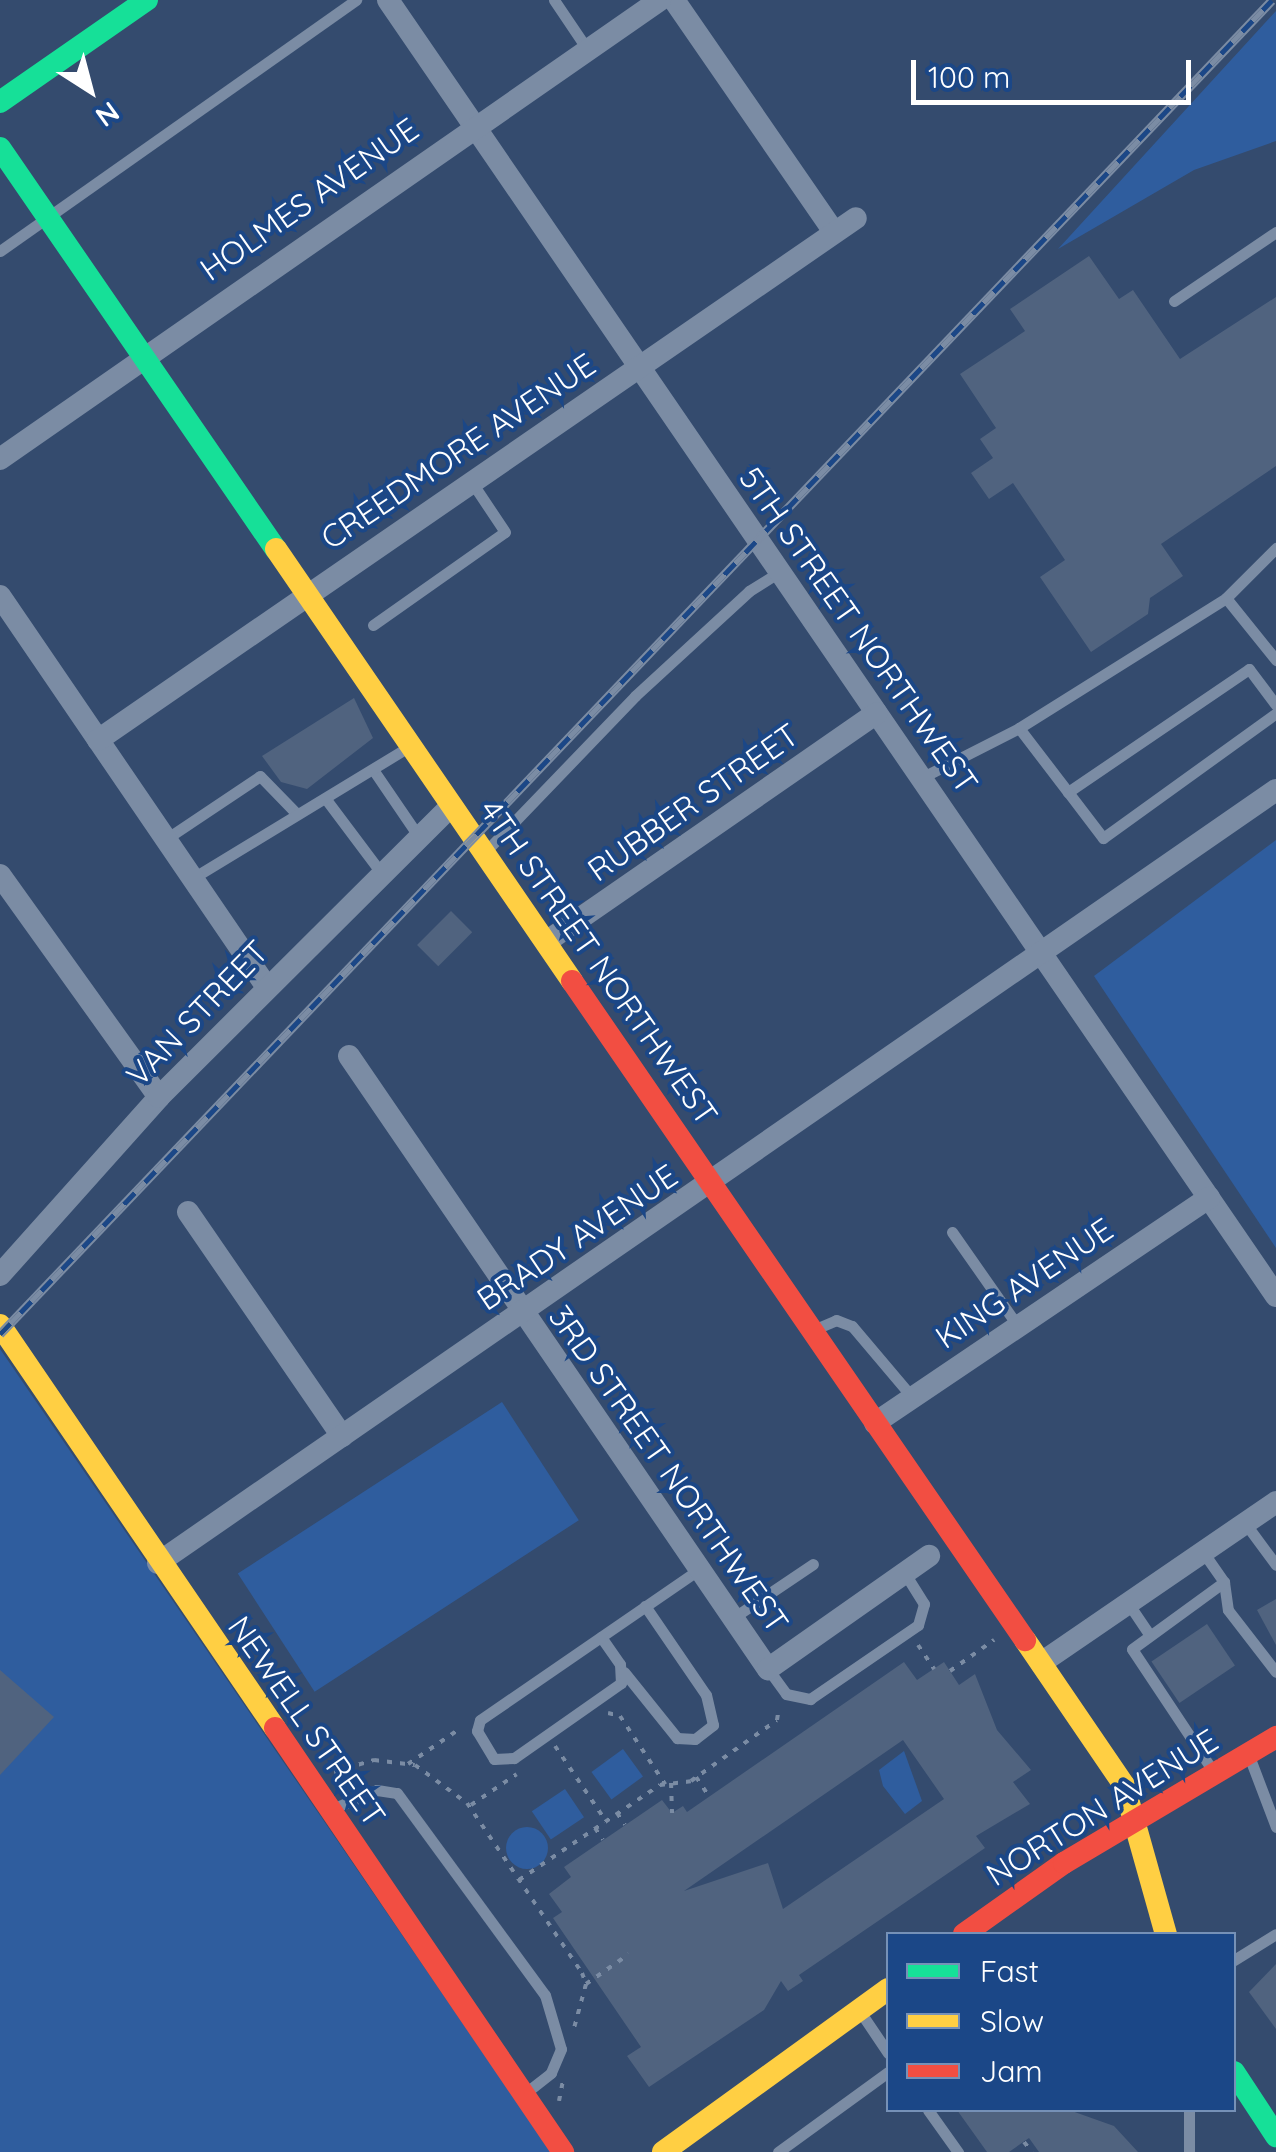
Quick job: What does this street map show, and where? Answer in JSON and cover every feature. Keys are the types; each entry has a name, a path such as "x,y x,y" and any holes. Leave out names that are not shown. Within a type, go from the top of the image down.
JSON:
{"street":[{"path":"0,102 147,0"},
{"name":"5TH STREET NORTHWEST","path":"388,0 1276,1296"},
{"name":"HOLMES AVENUE","path":"0,459 142,354 660,0"},
{"path":"674,0 834,232"},
{"name":"4TH STREET NORTHWEST","path":"0,148 1124,1785 1165,1932"},
{"name":"CREEDMORE AVENUE","path":"98,740 306,593 856,218"},
{"path":"0,596 267,986"},
{"name":"RUBBER STREET","path":"546,942 877,713"},
{"name":"BRADY AVENUE","path":"158,1562 712,1184 1276,790"},
{"name":"VAN STREET","path":"0,1275 159,1097 451,806"},
{"path":"0,874 159,1097"},
{"name":"3RD STREET NORTHWEST","path":"349,1056 730,1620 768,1669"},
{"name":"KING AVENUE","path":"875,1422 1209,1198"},
{"path":"188,1212 342,1436"},
{"name":"NEWELL STREET","path":"0,1326 563,2152"},
{"path":"1040,1663 1276,1502"},
{"path":"768,1669 929,1556"},
{"name":"NORTON AVENUE","path":"967,1932 1136,1818 1276,1737"},
{"path":"663,2152 886,1990"},
{"path":"1236,2075 1276,2136"}],"lane":[{"path":"0,252 356,0"},
{"path":"554,0 587,48"},
{"path":"1174,301 1276,232"},
{"path":"373,625 505,532 472,481"},
{"path":"921,778 1019,728 1226,598 1276,548"},
{"path":"484,852 636,696 749,591 780,572"},
{"path":"1226,598 1276,660"},
{"path":"1068,792 1248,669 1276,704"},
{"path":"1262,686 1276,681"},
{"path":"1019,728 1103,838 1276,713"},
{"path":"193,878 295,812 328,802 411,746"},
{"path":"374,771 419,838"},
{"path":"166,838 260,776 295,812"},
{"path":"328,802 382,874"},
{"path":"952,1232 1017,1326"},
{"path":"812,1330 836,1320 852,1326 912,1398"},
{"path":"1245,1523 1276,1565"},
{"path":"1203,1552 1224,1582 1228,1610 1276,1672"},
{"path":"730,1620 814,1564"},
{"path":"623,1671 615,1689 548,1736 500,1762 476,1727 697,1570"},
{"path":"768,1669 786,1694 810,1699 918,1625 924,1604 905,1573"},
{"path":"1214,1773 1137,1663 1134,1644 1224,1582"},
{"path":"1128,1603 1149,1634"},
{"path":"601,1637 677,1738 695,1739 713,1724 711,1704 646,1606"},
{"path":"1248,1752 1276,1827"},
{"path":"328,1810 370,1792 396,1793 545,1995 561,2050 551,2073 523,2094"},
{"path":"1236,1959 1276,1934"},
{"path":"859,2010 886,2050"},
{"path":"778,2152 886,2073"},
{"path":"929,2112 958,2152"},
{"path":"1189,2112 1189,2152"}],"path":[{"path":"950,1671 998,1638"},
{"path":"918,1646 934,1669"},
{"path":"519,1880 668,1783 696,1778 777,1720 776,1703"},
{"path":"595,1720 609,1712 620,1716 668,1783 672,1814"},
{"path":"408,1764 463,1727 476,1727"},
{"path":"548,1736 606,1821"},
{"path":"541,1757 569,1738"},
{"path":"329,1774 374,1760 408,1764 442,1779 470,1806 586,1984"},
{"path":"470,1806 527,1767"},
{"path":"696,1778 710,1796"},
{"path":"617,1814 625,1826"},
{"path":"596,1828 604,1840"},
{"path":"579,2001 586,1984 628,1954"},
{"path":"1024,2142 1032,2152"}],"shaded area":[{"path":"1276,11 1276,141 1194,170 1058,249"},
{"path":"1276,840 1276,1248 1094,976"},
{"path":"0,1349 551,2152 0,2152"},
{"path":"502,1402 579,1520 315,1692 238,1574"},
{"path":"623,1749 643,1777 611,1799 591,1772"},
{"path":"904,1751 922,1801 905,1814 883,1786 879,1770"},
{"path":"565,1789 584,1817 551,1840 532,1811"},
{"path":"527,1827 542,1833 548,1848 542,1863 527,1869 512,1863 506,1848 512,1833"}],"building":[{"path":"1089,256 1119,299 1133,290 1180,359 1276,297 1276,466 1161,544 1183,576 1150,598 1148,614 1091,652 1040,577 1065,560 1013,483 989,499 971,473 993,458 980,439 996,428 960,374 1025,331 1010,309"},
{"path":"354,698 373,738 307,789 281,782 262,756"},
{"path":"451,911 472,932 438,966 417,945"},
{"path":"1276,1599 1276,1645 1257,1610"},
{"path":"1207,1624 1235,1665 1179,1703 1151,1661"},
{"path":"904,1662 917,1680 944,1662 959,1685 975,1674 997,1730 1031,1770 1013,1782 1030,1804 976,1836 985,1848 799,1975 803,1981 788,1991 781,1981 764,2010 649,2087 627,2056 641,2047 553,1918 562,1912 549,1894 571,1877 564,1867 662,1800 672,1813 683,1806 687,1812","holes":["903,1740 944,1799 783,1909 768,1863 684,1891"]},
{"path":"0,1670 54,1717 0,1775"},
{"path":"1276,1964 1276,2029 1249,1992"},
{"path":"958,2112 1075,2112 1114,2126 1138,2152 1039,2152 1029,2138 1009,2152 987,2152"}],"railway":[{"path":"0,1334 1272,0"}],"traffic: fast":[{"path":"0,102 147,0"},
{"path":"0,148 276,549"},
{"path":"1236,2075 1276,2136"}],"traffic: slow":[{"path":"276,549 572,981"},
{"path":"0,1325 275,1728"},
{"path":"1025,1640 1124,1785 1165,1932"},
{"path":"663,2152 886,1990"}],"traffic: jam":[{"path":"572,981 1025,1640"},
{"path":"275,1728 563,2152"},
{"path":"967,1932 1064,1863 1276,1737"}]}
